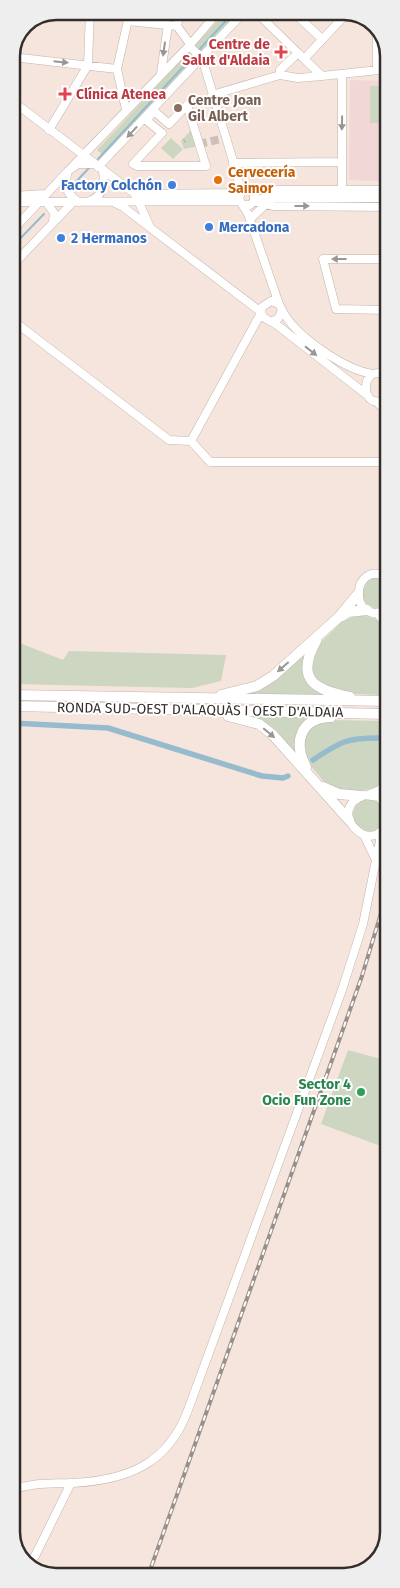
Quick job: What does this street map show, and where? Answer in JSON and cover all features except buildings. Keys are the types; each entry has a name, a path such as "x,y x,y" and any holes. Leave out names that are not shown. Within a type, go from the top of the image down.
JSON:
{"main road":[{"path":"208,705 257,686 320,635 339,617 358,594"},
{"path":"339,617 348,612 372,612"},
{"path":"320,635 307,660 308,674 314,683 326,692 373,701"},
{"name":"RONDA SUD-OEST D'ALAQUÀS I OEST D'ALDAIA","path":"20,695 380,714"},
{"name":"RONDA SUD-OEST D'ALAQUÀS I OEST D'ALDAIA","path":"20,706 208,705 380,701"},
{"path":"208,705 259,724 273,735 349,820"},
{"path":"365,796 339,794 313,778 299,749 300,738 305,727 323,718 360,717 371,714"}],"street":[{"path":"49,130 88,65 90,20"},
{"path":"178,20 177,26 189,45 202,58 233,164 247,197 250,219 281,307 292,326 305,337 354,369 380,374"},
{"path":"20,223 82,154 212,20"},
{"path":"99,167 238,20"},
{"path":"264,20 322,76"},
{"path":"301,20 322,40"},
{"path":"280,75 280,70 322,40 341,20"},
{"path":"126,110 116,69 128,22 177,26"},
{"path":"161,73 168,25"},
{"path":"377,42 377,70"},
{"path":"20,58 116,69"},
{"path":"212,95 280,75 298,78 380,70"},
{"path":"342,74 342,190"},
{"path":"186,105 206,166 137,166 133,164 137,160 162,133 146,120 154,111 169,124 186,105"},
{"path":"20,107 137,198 151,201 247,197 342,190 379,190"},
{"path":"233,164 342,162"},
{"path":"76,202 65,186 69,169 78,164 99,167"},
{"path":"88,202 98,196 105,181 99,167"},
{"path":"20,195 45,194"},
{"path":"20,203 110,202 137,198 247,197 266,201 380,208"},
{"path":"137,198 148,225"},
{"path":"250,219 266,201 380,198"},
{"path":"148,225 146,211 151,201"},
{"path":"20,257 52,222 76,202"},
{"path":"110,202 123,207 148,225 247,303 252,311 252,327"},
{"path":"47,203 54,213 52,222"},
{"path":"20,205 24,207 25,218"},
{"path":"380,259 323,259 336,309 380,310"},
{"path":"191,441 274,285"},
{"path":"247,303 263,308 281,307"},
{"path":"252,327 278,319 281,307"},
{"path":"263,308 269,321 380,405"},
{"path":"20,326 169,440 191,441 210,462 380,462"},
{"path":"367,395 366,384 373,374"},
{"path":"375,401 380,400"},
{"path":"378,574 366,577 358,594 359,600 372,612 380,616"},
{"path":"372,612 380,611"},
{"path":"380,790 352,804 349,820 355,830 364,835 370,836 380,832"},
{"path":"365,796 380,799"},
{"path":"364,835 374,851 376,865"},
{"path":"20,1488 33,1484 109,1480 135,1471 150,1462 166,1448 184,1422 342,990 363,924 380,842"},
{"path":"32,1559 71,1483"}],"shaded area":[{"path":"350,80 380,81 380,180 349,180"}],"green space":[{"path":"219,20 234,20 105,157 97,150"},
{"path":"370,86 380,86 380,123 370,123"},
{"path":"193,128 198,146 184,149 181,141"},
{"path":"171,138 183,149 173,159 161,148"},
{"path":"377,576 380,577 380,607 375,609 363,601 362,587 368,579"},
{"path":"359,614 376,619 380,623 380,695 350,694 322,687 311,671 318,645 343,621"},
{"path":"20,643 63,660 69,651 226,655 221,681 192,688 20,684"},
{"path":"306,653 319,692 328,696 244,694"},
{"path":"248,716 313,717 298,756"},
{"path":"330,720 380,721 380,784 378,787 351,793 342,792 325,783 306,760 302,748 307,730 311,726"},
{"path":"369,799 380,804 380,826 369,831 358,826 353,815 358,804"},
{"name":"Sector 4 Ocio Fun Zone","path":"348,1050 380,1059 380,1146 321,1124"}],"waterway":[{"path":"198,51 227,20"},
{"path":"98,159 195,54"},
{"path":"71,187 89,168"},
{"path":"20,239 44,214"},
{"path":"20,723 108,728 262,776 283,778 288,776"},
{"path":"313,760 346,741 362,738 380,738"}],"tunnel":[{"path":"199,144 225,138"}],"railway":[{"path":"151,1568 362,976 380,916"}],"place":[{"name":"Centre de Salut d'Aldaia","path":"281,52"},
{"name":"Clínica Atenea","path":"65,94"},
{"name":"Centre Joan Gil Albert","path":"178,108"},
{"name":"Cervecería Saimor","path":"218,180"},
{"name":"Factory Colchón","path":"172,185"},
{"name":"Mercadona","path":"209,227"},
{"name":"2 Hermanos","path":"61,238"},
{"name":"Sector 4 Ocio Fun Zone","path":"361,1092"}]}
